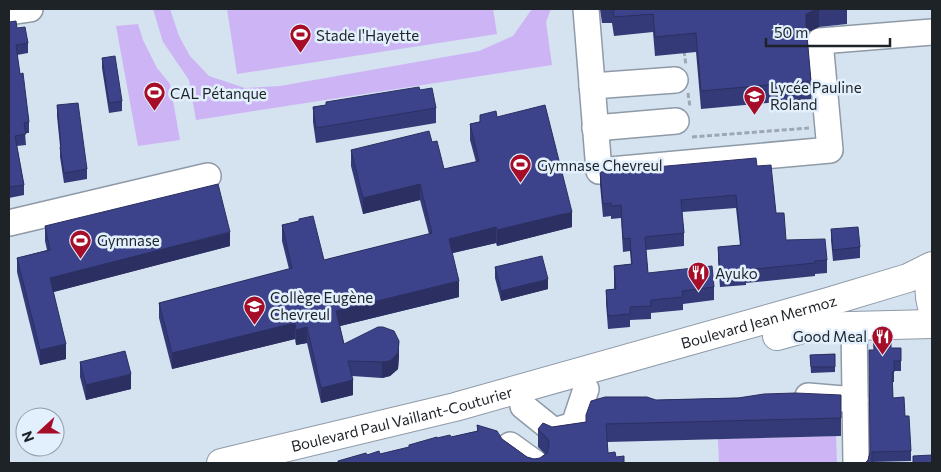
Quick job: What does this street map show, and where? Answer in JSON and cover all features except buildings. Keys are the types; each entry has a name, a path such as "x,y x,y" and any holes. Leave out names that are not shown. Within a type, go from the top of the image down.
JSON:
{"main road":[{"name":"Boulevard Jean Mermoz","path":"584,380 908,278 932,266"},
{"path":"932,274 929,287 929,298 932,307"},
{"name":"Boulevard Jean Mermoz","path":"584,380 810,327 932,324"},
{"name":"Boulevard Paul Vaillant-Couturier","path":"292,463 523,406 584,380"},
{"name":"Boulevard Paul Vaillant-Couturier","path":"221,463 455,407 584,380"}],"street":[{"path":"586,9 599,171 830,150 820,41 932,32"},
{"path":"591,74 675,80"},
{"path":"595,128 684,129"},
{"path":"9,223 208,176"},
{"path":"854,325 856,463"},
{"path":"786,394 855,400"},
{"path":"510,445 536,463"}],"path":[{"path":"684,129 828,126"}],"shaded area":[{"path":"153,9 170,9 179,36 190,56 209,76 245,88 280,86 479,51 513,36 532,9 551,9 546,22 552,65 196,120 189,80 163,42"},
{"name":"Stade l'Hayette","path":"227,9 493,9 497,34 237,74"},
{"name":"CAL Pétanque","path":"138,24 143,40 157,68 170,84 180,140 138,146 116,26"},
{"path":"836,436 837,463 719,463 718,439"}],"place":[{"name":"Stade l'Hayette","path":"300,54"},
{"name":"CAL Pétanque","path":"154,112"},
{"name":"Lycée Pauline Roland","path":"754,115"},
{"name":"Gymnase Chevreul","path":"521,184"},
{"name":"Gymnase","path":"81,259"},
{"name":"Ayuko","path":"699,292"},
{"name":"Collège Eugène Chevreul","path":"254,325"},
{"name":"Good Meal","path":"883,355"}]}
